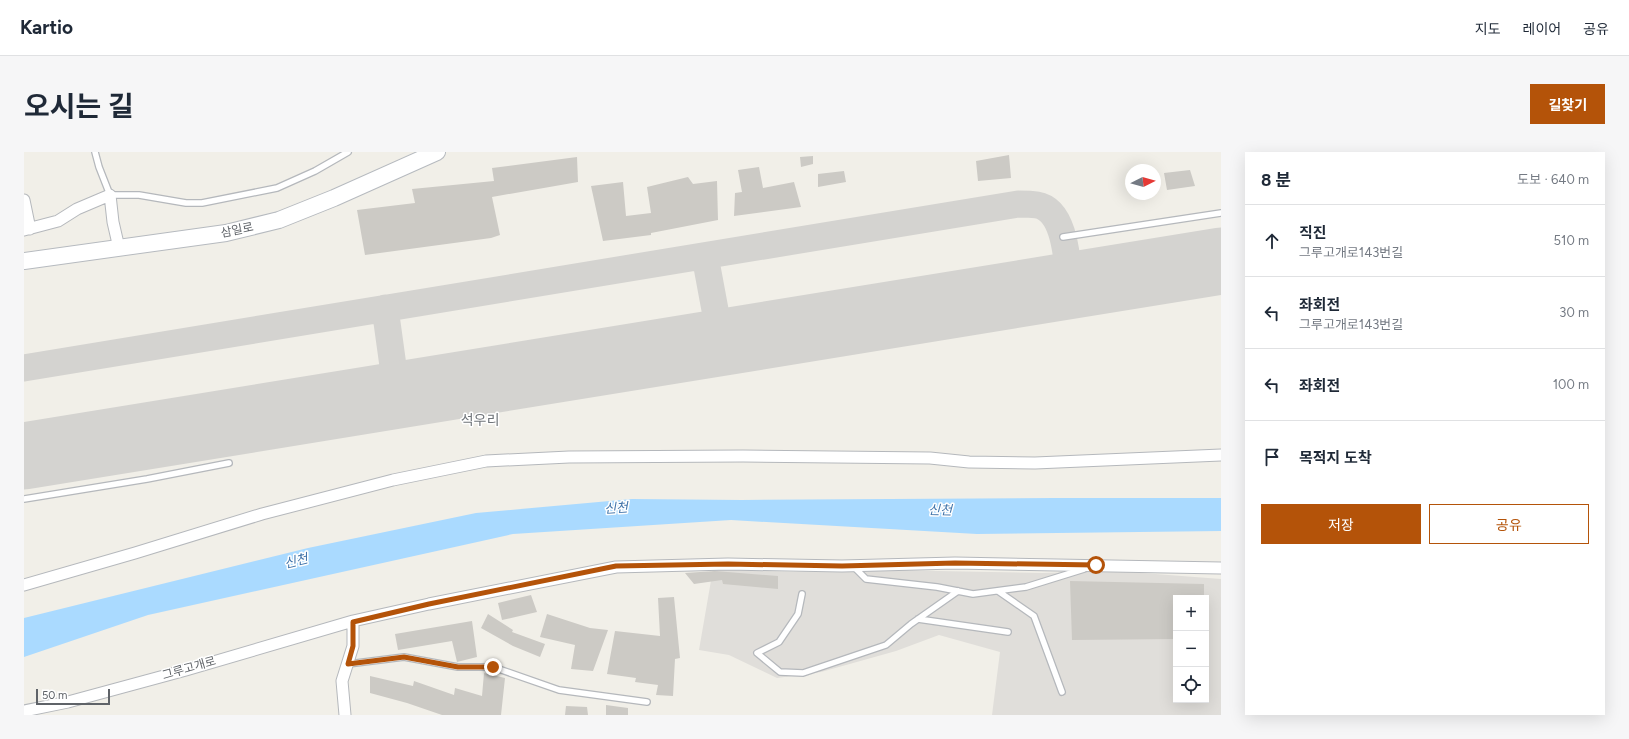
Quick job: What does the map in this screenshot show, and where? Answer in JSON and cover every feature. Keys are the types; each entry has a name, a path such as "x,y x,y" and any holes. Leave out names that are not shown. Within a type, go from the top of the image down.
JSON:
{"main road":[{"name":"삼일로","path":"24,261 226,234 279,220 334,198 437,152"}],"street":[{"path":"24,200 27,229 58,221 77,209 110,195 113,222 120,248"},
{"path":"24,585 262,514 393,480 486,461 569,457 743,456 930,458 969,462 1034,463 1221,455"},
{"name":"그루고개로","path":"24,711 105,692 353,622 429,604 616,566 728,564 853,566 955,563 1221,568"},
{"path":"345,715 342,681 353,646 353,622"}],"lane":[{"path":"95,152 110,195 140,195 186,203 202,203 277,188 348,152"},
{"path":"1063,237 1221,212"},
{"path":"24,499 146,479 229,463"},
{"path":"853,566 866,579 922,585 973,594 1026,587 1096,565"},
{"path":"802,594 798,614 779,642 757,653 780,672 803,673 886,645 918,619 958,591"},
{"path":"998,591 1034,616 1062,692"},
{"path":"918,619 1008,632"},
{"path":"348,664 404,657 458,667 493,667 559,690 647,702"}],"shaded area":[{"path":"713,569 793,572 885,570 1042,573 1116,571 1221,579 1221,715 992,715 1000,652 939,635 896,651 821,672 777,678 729,655 699,650"}],"water":[{"name":"신천","path":"1221,498 1221,531 977,534 731,520 513,534 148,615 24,657 24,618 308,548 476,513 632,499 742,500"}],"building":[{"path":"1009,155 1011,178 978,181 976,161"},
{"path":"813,156 813,164 801,167 800,157"},
{"path":"577,157 578,182 492,197 500,235 491,238 365,255 357,210 415,203 412,189 494,181 492,168"},
{"path":"759,167 763,188 794,182 801,207 734,216 735,193 742,192 738,170"},
{"path":"1190,170 1195,186 1167,190 1164,173"},
{"path":"844,171 846,182 818,187 818,174"},
{"path":"688,177 693,184 717,181 718,220 651,233 651,235 603,241 591,186 623,182 626,216 651,213 647,187"},
{"path":"715,571 778,576 778,589 723,584 722,580 694,584 685,573"},
{"path":"1070,581 1204,584 1204,595 1173,595 1173,639 1072,640"},
{"path":"531,595 537,612 502,620 498,603"},
{"path":"674,597 680,658 675,659 673,696 656,695 658,685 635,682 636,678 607,674 615,631 660,636 658,598"},
{"path":"488,614 513,630 512,632 545,644 540,657 513,646 481,628"},
{"path":"547,614 590,628 608,630 593,671 571,669 575,645 540,637"},
{"path":"472,621 477,657 457,662 452,641 398,650 395,634"},
{"path":"484,673 505,678 501,715 442,715 407,703 370,693 370,676 413,686 414,681 454,695 455,688 482,696"},
{"path":"606,705 628,708 628,715 606,715"},
{"path":"566,706 587,707 588,715 565,715"}],"taxiway":[{"path":"24,368 1018,204 1037,205 1047,209 1054,216 1059,226 1066,251 1070,286"},
{"path":"705,256 721,342"},
{"path":"385,308 397,395"}],"runway":[{"path":"24,456 1221,261"}],"district":[{"name":"석우리","path":"480,420"}],"route":[{"path":"493,667 458,667 404,657 348,664 353,646 353,622 429,604 616,566 728,564 842,566 955,563 1096,565"}]}
